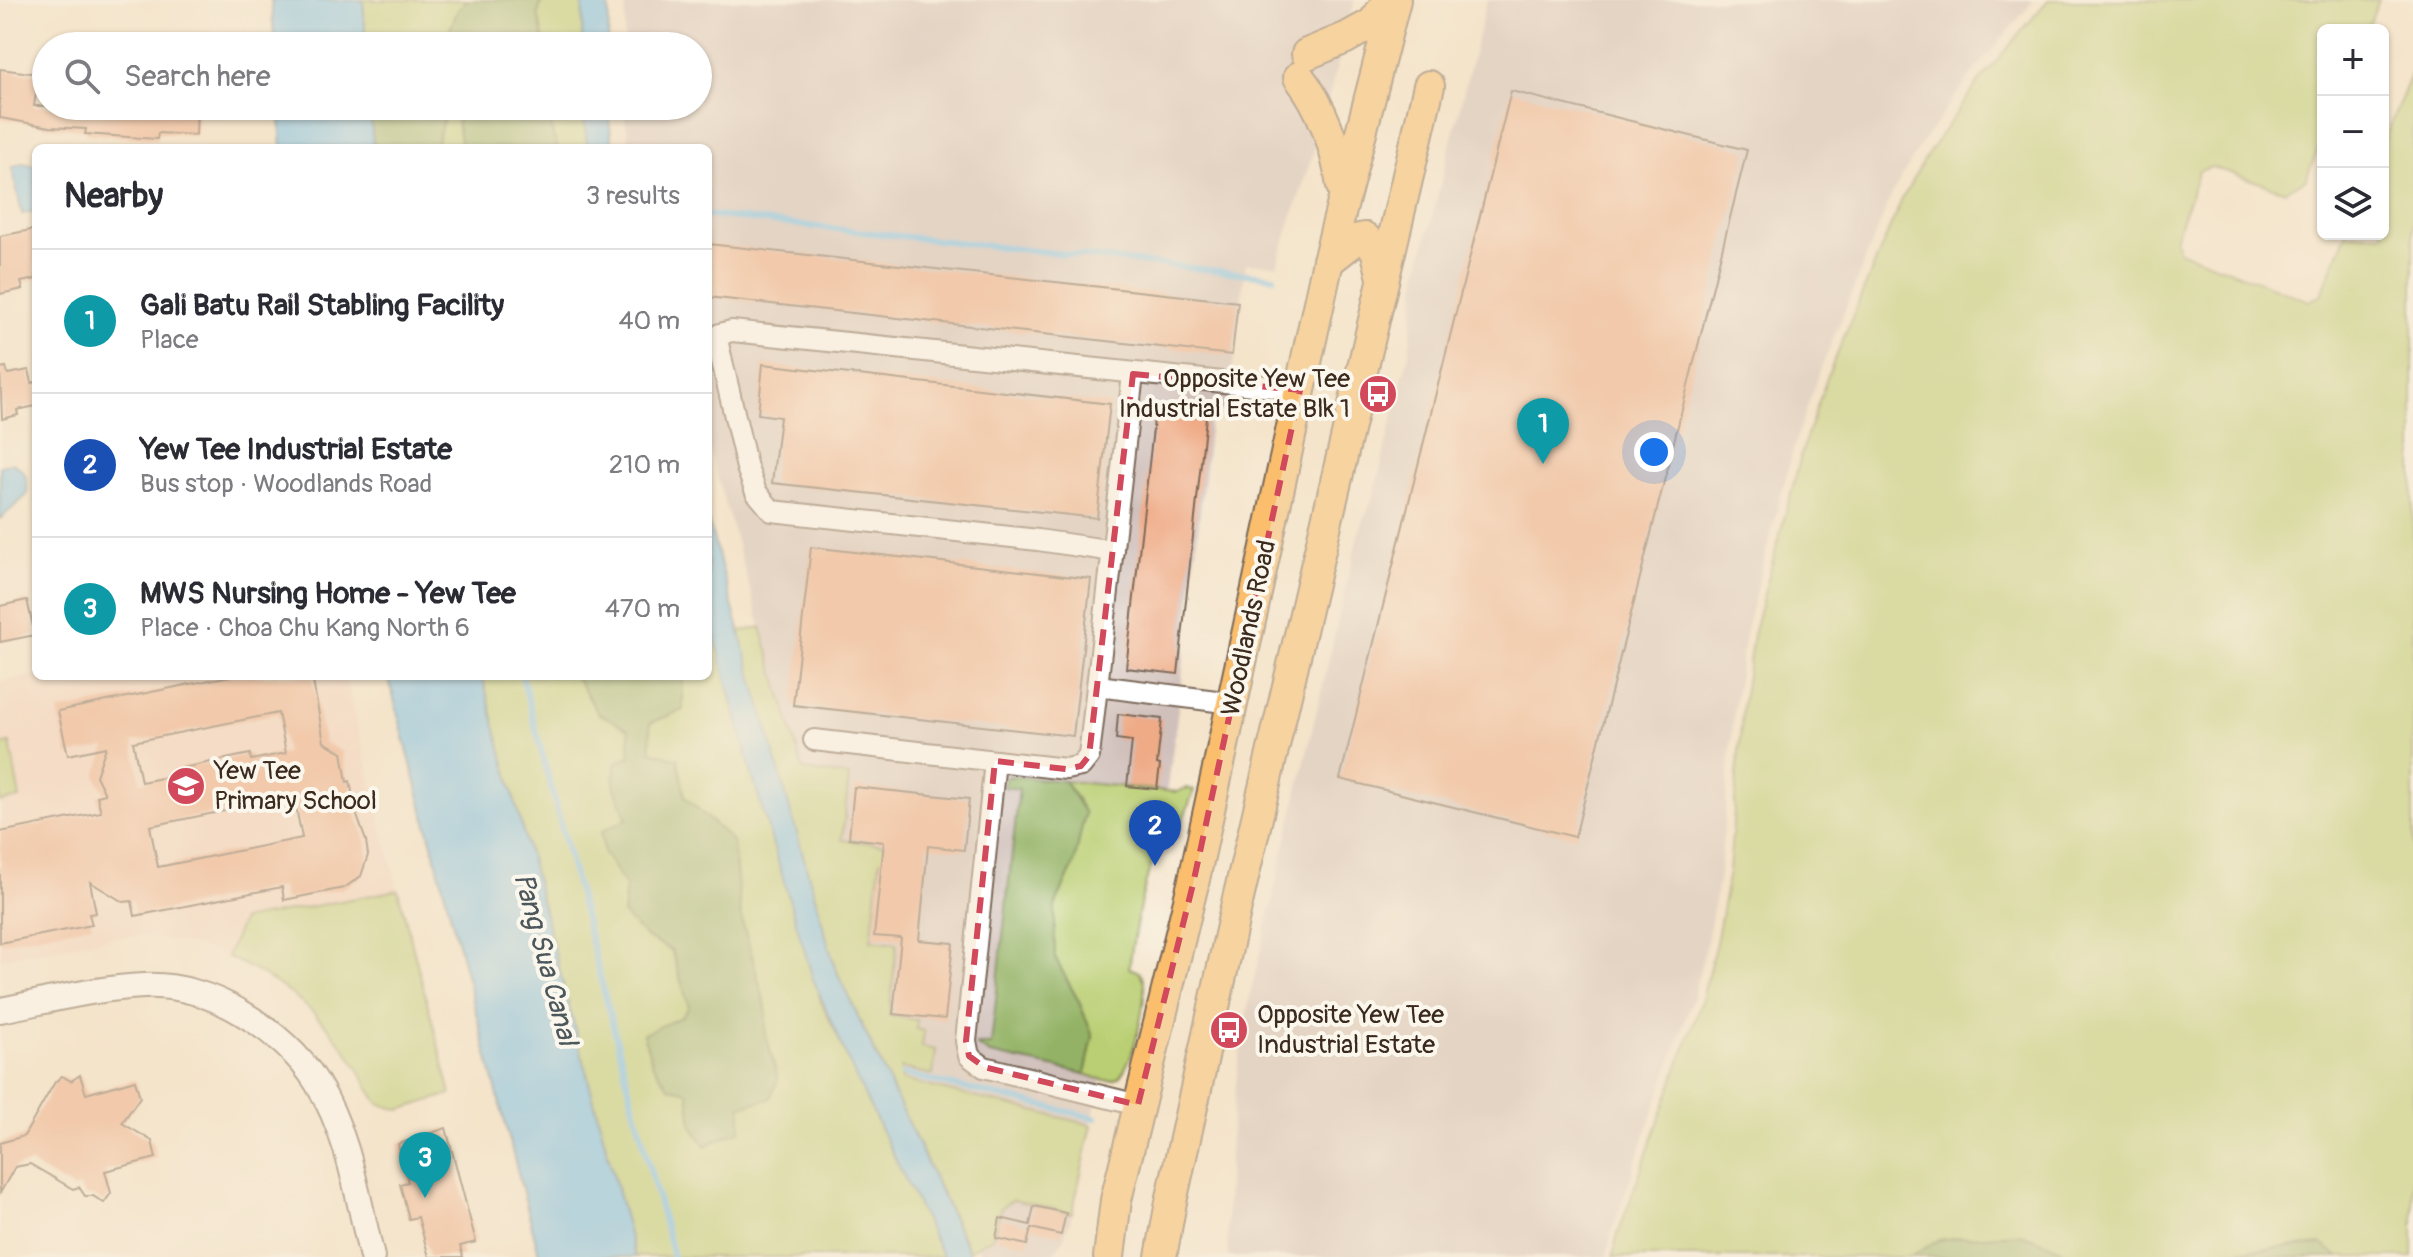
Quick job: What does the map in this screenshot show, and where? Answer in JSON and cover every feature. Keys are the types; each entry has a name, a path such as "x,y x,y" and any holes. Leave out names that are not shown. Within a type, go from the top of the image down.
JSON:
{"main road":[{"path":"1344,196 1336,151 1303,66 1373,23 1392,0"},
{"name":"Woodlands Road","path":"1109,1257 1116,1200 1193,884 1328,261 1392,0"},
{"name":"Woodlands Road","path":"1161,1257 1237,903 1429,86"},
{"path":"1328,261 1355,240 1365,238 1376,249 1383,278"},
{"path":"1171,1202 1171,1257"}],"street":[{"path":"1113,551 772,511 756,492 747,468 718,344 720,334 732,331 1300,390"},
{"path":"814,740 1066,769 1081,766 1089,756 1133,374"},
{"path":"1098,686 1232,703"},
{"path":"995,761 966,1041 969,1056 984,1067 1138,1105"},
{"path":"0,1010 99,990 147,986 192,991 226,1003 256,1021 289,1048 317,1083 340,1133 372,1257"}],"highlighted area":[{"path":"1133,374 1300,390 1193,884 1138,1105 984,1067 969,1056 966,1041 995,761 1066,769 1081,766 1089,756"}],"shaded area":[{"path":"626,0 1355,0 1316,144 1277,265 1246,263 1227,411 1211,411 1167,794 1152,846 1072,1213 1063,1240 1051,1257 983,1257 902,1080 899,1051 867,989 712,459 712,144 629,144 625,120 712,120 712,32 625,32"},
{"path":"1487,0 2034,0 1971,75 1920,146 1892,194 1820,371 1796,439 1745,633 1735,700 1720,870 1708,937 1693,998 1611,1234 1607,1257 1228,1257 1230,1138 1250,995 1358,535 1374,494 1409,353 1418,272"},
{"name":"Yew Tee Primary School","path":"32,676 32,680 346,680 398,890 242,920 227,957 203,948 144,936 115,937 0,959 0,682"}],"green space":[{"path":"363,0 467,0 458,10 449,32 365,32"},
{"path":"467,0 542,0 538,14 542,32 449,32 458,10"},
{"path":"542,0 583,0 582,32 541,32 538,14"},
{"path":"2048,0 2379,0 2369,24 2317,24 2317,152 2306,179 2285,191 2212,167 2199,171 2175,239 2179,251 2309,301 2321,295 2344,240 2389,240 2389,128 2413,70 2413,1257 2340,1257 2322,1244 2163,1257 2069,1257 2057,1247 1962,1237 1939,1240 1910,1257 1613,1257 1617,1237 1702,1000 1717,938 1729,872 1743,702 1753,635 1805,441 1828,375 1902,199 1929,152 1978,83"},
{"path":"371,120 443,120 436,144 373,143"},
{"path":"443,120 457,120 460,144 436,144"},
{"path":"457,120 552,120 556,144 460,144"},
{"path":"552,120 584,120 587,144 556,144"},
{"path":"712,626 753,778 821,1002 943,1257 635,1257 483,680 578,680 598,713 629,729 630,756 614,785 627,820 601,832 604,853 626,887 647,938 671,950 689,1007 682,1017 643,1035 653,1065 669,1087 688,1092 692,1126 705,1146 740,1106 778,1079 766,1036 766,1007 741,917 733,842 685,797 678,759 651,751 650,723 683,710 683,680 712,680"},
{"path":"761,627 803,770 849,776 842,840 900,846 898,862 880,860 871,940 897,943 889,1016 917,1020 916,1029 924,1031 922,1047 936,1050 933,1075 901,1068 902,1080 1092,1125 1072,1213 1013,1200 1001,1208 992,1239 969,1251 835,967 739,632"},
{"path":"578,680 683,680 683,710 650,723 651,751 678,759 685,797 733,842 741,917 766,1007 766,1036 778,1079 770,1099 741,1106 741,1130 705,1146 692,1126 688,1092 669,1087 653,1065 643,1034 681,1017 689,1007 672,950 647,938 623,914 626,887 604,853 601,832 627,819 614,785 615,763 630,756 629,729 598,713"},
{"path":"10,743 20,798 0,802 0,745"},
{"path":"1009,776 1064,781 1085,813 1074,864 1055,906 1055,958 1093,1036 1085,1074 990,1054 976,1045 991,1045 1019,789 1004,787"},
{"path":"1064,781 1177,792 1186,788 1194,790 1177,837 1166,829 1147,878 1129,968 1143,979 1144,1000 1128,1063 1122,1074 1112,1080 1085,1074 1093,1036 1055,958 1055,906 1074,864 1078,800"},
{"path":"398,890 451,1094 400,1110 379,1104 341,1043 313,1012 265,976 227,957 242,920"},
{"path":"2021,1234 2057,1247 2069,1257 1910,1257 1939,1240"},
{"path":"2322,1244 2340,1257 2163,1257"}],"water":[{"path":"271,0 363,0 365,32 274,32"},
{"path":"583,0 609,0 608,32 582,32"},
{"path":"280,120 371,120 373,144 282,144"},
{"path":"584,120 609,120 612,144 587,144"},
{"path":"23,163 32,165 32,212 22,214 12,167"},
{"path":"12,463 26,476 27,495 0,519 0,466"},
{"path":"712,534 835,968 971,1257 943,1257 854,1074 813,979 753,778 712,626"},
{"name":"Pang Sua Canal","path":"389,680 483,680 635,1257 540,1257"}],"building":[{"path":"0,69 32,73 32,120 197,120 196,135 158,133 157,139 85,134 86,129 50,127 0,118"},
{"path":"1511,91 1747,150 1575,837 1340,779"},
{"path":"32,230 32,280 21,282 23,289 0,294 0,236"},
{"path":"712,244 1238,302 1232,355 712,297"},
{"path":"763,364 1110,404 1097,518 772,483 780,417 758,414"},
{"path":"6,367 8,374 29,370 32,383 32,407 17,410 18,415 2,419 0,368"},
{"path":"1155,411 1206,417 1178,674 1126,668"},
{"path":"811,547 1091,579 1073,736 793,705"},
{"path":"27,600 32,636 0,642 0,606"},
{"path":"210,680 313,680 324,742 342,752 347,782 350,781 356,813 366,841 368,855 361,876 344,888 284,900 282,887 135,916 132,901 123,902 90,882 96,913 89,914 92,925 0,943 0,832 101,812 97,796 105,794 96,776 106,747 68,755 58,711","holes":["278,713 286,753 251,760 250,754 182,768 183,774 141,782 133,742","294,797 302,838 158,867 150,826"]},
{"path":"1118,714 1162,719 1157,789 1127,786 1132,741 1116,739"},
{"path":"854,787 969,799 964,850 928,846 919,940 953,943 945,1019 893,1014 901,938 874,936 884,842 849,838"},
{"path":"80,1075 86,1094 135,1080 140,1097 122,1123 152,1141 156,1158 105,1171 111,1193 104,1203 93,1196 85,1196 79,1187 73,1189 30,1164 15,1167 0,1193 0,1143 24,1136 55,1082 62,1076 71,1081"},
{"path":"446,1128 476,1242 460,1246 463,1257 429,1257 418,1217 409,1219 400,1184 408,1182 398,1144"},
{"path":"1034,1206 1066,1213 1061,1235 1031,1228 1027,1245 996,1238 1000,1218 1030,1225"}],"waterway":[{"path":"712,215 1274,277"},
{"path":"523,680 673,1257"},
{"path":"903,1074 1096,1118"}],"place":[{"name":"Opposite Yew Tee Industrial Estate Blk 1","path":"1378,394"},
{"name":"Gali Batu Rail Stabling Facility","path":"1543,464"},
{"name":"Yew Tee Primary School","path":"186,786"},
{"name":"Yew Tee Industrial Estate","path":"1155,866"},
{"name":"Opposite Yew Tee Industrial Estate","path":"1229,1030"},
{"name":"MWS Nursing Home - Yew Tee","path":"425,1198"}]}
